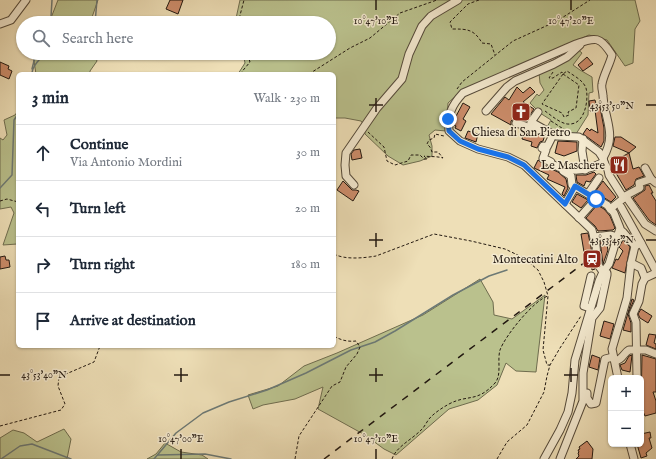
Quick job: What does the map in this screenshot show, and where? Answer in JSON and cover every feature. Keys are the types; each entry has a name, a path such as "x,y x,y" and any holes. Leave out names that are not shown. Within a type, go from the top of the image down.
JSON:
{"street":[{"path":"0,24 11,20 26,0"},
{"path":"354,184 346,176 346,153 377,108 402,79 409,54 422,26 431,16 458,0"},
{"path":"556,137 547,147 543,146 542,148 546,150 543,158 562,169 581,171 593,167 603,160 608,149 611,137 603,101 602,83 612,55 605,43 597,39 590,39 463,93 453,104 448,119 449,131 460,141 478,149 508,157 524,165 592,230 598,265 603,272 607,274 607,280 600,308 592,318 583,373 583,401 560,459"},
{"path":"486,111 507,87 515,81 567,57 583,42"},
{"path":"539,110 531,122 556,137"},
{"path":"516,123 546,132 556,137 579,138 599,152 609,175 640,219 656,231"},
{"path":"579,138 585,170"},
{"path":"610,209 638,190 640,188 639,183 654,181 645,168"},
{"path":"544,459 568,412 572,393 575,360 590,309 603,272 609,264 620,228 610,209 572,184 571,176 562,169"},
{"path":"588,194 599,178"},
{"path":"565,204 575,186"},
{"path":"579,218 596,199"},
{"path":"621,207 633,238 656,272 645,278 642,284 639,301 633,314 636,322 637,375"},
{"path":"594,237 619,234 623,232 633,238"},
{"path":"618,375 612,348 627,298 631,262 638,246"},
{"path":"631,262 641,268 645,278"},
{"path":"590,309 584,306 591,276"},
{"path":"586,358 587,398 591,404 596,403 598,399 605,359 621,359 626,351 636,349 646,350 656,354"},
{"path":"631,447 634,459"}],"path":[{"path":"240,16 244,0"},
{"path":"336,57 370,38 400,13 437,0"},
{"path":"479,0 468,4 450,22 452,29 466,29 477,35 482,43 491,44 495,56"},
{"path":"455,92 462,82 513,41 557,21 590,0"},
{"path":"242,72 250,62 249,60"},
{"path":"311,72 331,60"},
{"path":"539,110 569,125 574,124 584,116 586,88 580,80 567,71 563,74 542,104 562,113 564,117 569,115 568,112 576,108 579,85 563,74"},
{"path":"551,121 579,138"},
{"path":"364,128 384,147 387,161 395,165 408,160 411,155 420,155 424,159 427,159 424,156 443,158 438,152 432,152 427,144 429,140 434,138 435,134 448,136"},
{"path":"0,200 7,199 16,201"},
{"path":"336,255 344,257 376,256 425,236 434,234 483,243 512,252 530,262 538,270 544,282 548,296 543,350 546,362 548,366 550,365"},
{"path":"392,459 395,453 421,430 436,413 452,403 480,395 487,391 497,381 500,350 509,335 529,311 548,296"},
{"path":"497,459 507,442 527,425 544,392 550,365 583,313 590,309"},
{"path":"295,459 299,436 332,386 340,382 346,367 357,354 360,347 356,341 336,337"},
{"path":"0,426 61,410 65,404 58,386 59,377 94,362 99,348"}],"green space":[{"path":"58,0 98,0 92,16 52,16"},
{"path":"240,0 635,0 640,21 635,29 633,63 625,66 607,40 589,35 460,92 448,103 446,131 435,130 429,135 432,146 432,156 420,161 403,165 388,156 365,134 364,125 361,121 336,118 336,72 239,72 245,63 244,60 336,60 336,16 237,16"},
{"path":"575,47 582,53 573,65 592,77 593,92 589,93 588,115 576,134 557,133 547,127 551,120 540,113 530,103 537,94 539,96 544,90 540,83 539,73"},
{"path":"34,60 97,61 90,72 36,72"},
{"path":"16,114 16,244 3,245 14,213 11,207 0,209 0,138 3,140 7,135 4,120"},
{"path":"480,279 493,302 494,315 512,319 545,295 536,372 516,371 506,363 497,385 478,400 449,409 396,455 384,449 365,435 318,409 323,387 295,399 263,405 253,409 248,395 278,386 304,366 423,315"},
{"path":"64,429 71,439 67,459 0,459 0,438 13,430 24,433 37,442"},
{"path":"165,443 181,452 202,455 208,459 147,459 156,454"}],"building":[{"path":"170,0 183,0 178,14 166,9"},
{"path":"587,57 593,64 583,71 578,65"},
{"path":"0,62 9,66 8,69 12,71 9,79 0,75"},
{"path":"517,87 523,93 530,87 535,92 523,102 534,109 526,121 515,118 511,121 511,125 491,114 505,97 509,100"},
{"path":"595,100 597,108 600,107 604,128 604,141 601,147 583,134 587,128 590,131 591,129 598,133 595,110 590,111 589,101"},
{"path":"463,103 470,107 463,119 466,121 461,131 455,128 456,126 454,125 454,120"},
{"path":"468,131 478,134 476,142 465,138"},
{"path":"524,131 536,135 545,135 543,141 540,142 537,148 531,146 532,142 522,139"},
{"path":"615,137 621,137 636,147 629,153 613,146"},
{"path":"558,141 577,142 577,151 564,156 555,153"},
{"path":"360,149 362,158 352,160 351,154 354,150"},
{"path":"629,153 633,169 639,167 644,176 636,179 634,185 626,190 610,163"},
{"path":"538,160 549,168 558,172 566,179 568,188 564,196 562,194 565,187 547,179 549,175 534,168"},
{"path":"594,172 596,174 590,182 586,181 584,186 577,182 576,175 586,175"},
{"path":"343,181 352,190 359,191 353,201 337,190"},
{"path":"603,181 616,197 611,202 595,192"},
{"path":"649,185 653,193 651,193 656,201 656,225 649,220 633,198 645,190 645,186"},
{"path":"577,194 588,200 581,208 572,202"},
{"path":"597,205 604,209 610,216 615,228 613,230 598,231 586,218"},
{"path":"588,233 593,266 595,269 592,270 591,264 589,264 585,258 581,234"},
{"path":"611,240 610,245 607,245 608,250 603,264 600,241"},
{"path":"623,240 630,247 625,273 612,268 616,259 618,260 623,251 619,247"},
{"path":"5,256 6,260 9,260 10,267 0,269 0,257"},
{"path":"632,299 634,300 628,314 631,323 631,332 623,330"},
{"path":"641,309 652,316 648,323 640,318 638,314"},
{"path":"604,321 614,324 610,339 600,336"},
{"path":"649,334 656,335 654,343 656,344 656,349 646,345"},
{"path":"592,355 600,358 598,370 589,367"},
{"path":"632,355 630,372 622,370 620,365 625,363 629,356"},
{"path":"642,355 656,359 656,392 653,392 656,401 656,413 645,416 644,375 642,375"},
{"path":"650,432 651,438 649,438 652,448 646,453 647,456 641,458 638,447 644,447 644,433"},
{"path":"587,441 593,449 592,459 576,459 579,456 579,447"}],"waterway":[{"path":"51,16 52,0"},
{"path":"96,16 97,0"},
{"path":"32,69 34,60"},
{"path":"32,72 39,60"},
{"path":"0,188 12,175 14,120 16,117"},
{"path":"154,459 176,433 203,413 229,402 267,390 306,373 351,350 375,342 453,295 489,276 507,270"},
{"path":"1,459 20,446 32,444 71,459"},
{"path":"158,455 205,454 231,459"}],"railway":[{"path":"324,459 588,260"}],"place":[{"name":"Chiesa di San Pietro","path":"521,112"},
{"name":"Le Maschere","path":"619,165"},
{"name":"Montecatini Alto","path":"592,259"}],"route":[{"path":"448,119 449,131 460,141 478,149 508,157 524,165 565,204 575,186 596,199"}]}
